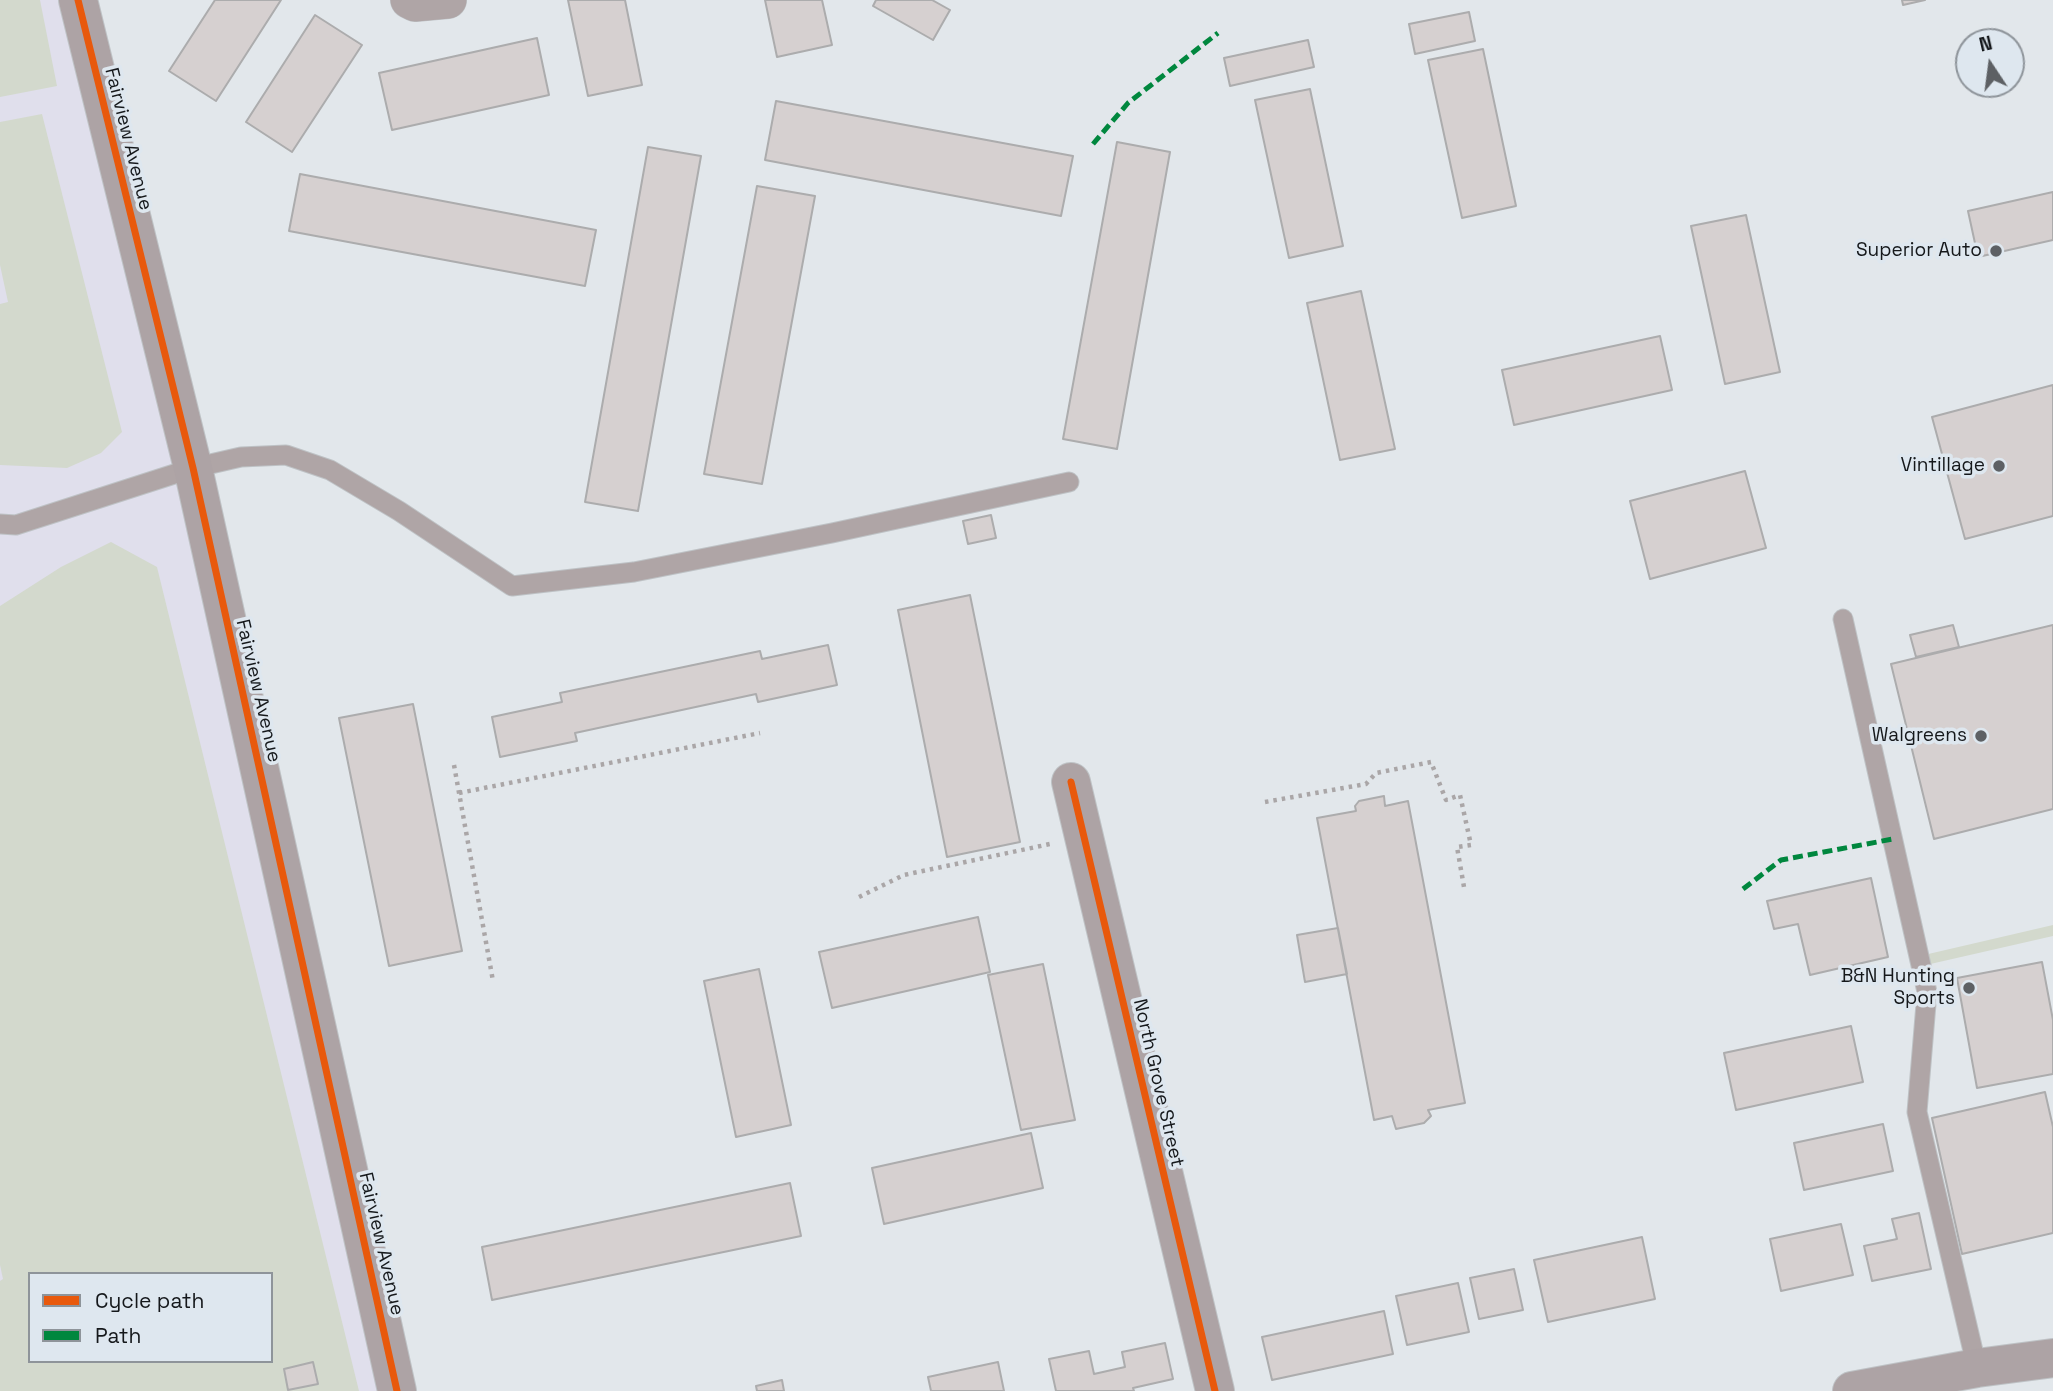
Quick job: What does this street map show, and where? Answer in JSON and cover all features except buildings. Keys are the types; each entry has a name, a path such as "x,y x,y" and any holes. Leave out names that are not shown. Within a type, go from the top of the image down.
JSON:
{"street":[{"name":"Fairview Avenue","path":"78,0 192,468 397,1391"},
{"path":"409,0 415,3 448,0"},
{"name":"North Grove Street","path":"1072,782 1214,1391"},
{"path":"1852,1391 1977,1368 2053,1359"}],"lane":[{"path":"0,539 8,525 192,468 241,457 286,455 330,470 399,511 512,586 634,572 1069,482"},
{"path":"1843,619 1927,992 1917,1112 1977,1368"}],"path":[{"path":"459,793 760,733"},
{"path":"1265,802 1366,784 1376,773 1431,762 1446,800 1460,795 1471,845 1457,847 1464,887"},
{"path":"454,765 494,981"},
{"path":"859,897 904,875 1058,842 1086,844"}],"shaded area":[{"path":"0,0 78,0 397,1391 0,1391"},
{"path":"0,0 40,0 57,86 0,97"},
{"path":"42,114 122,432 101,453 67,468 0,465 0,304 8,302 0,265 0,122"},
{"path":"111,542 157,567 359,1391 0,1391 0,1281 3,1279 0,1265 0,606 61,567","holes":["313,1362 318,1384 288,1390 284,1369"]},
{"path":"2053,925 2053,936 1926,965 1924,955"}],"marked path":[{"path":"1093,144 1128,103 1218,33"},
{"path":"1743,889 1781,860 1893,839"}],"cycle path":[{"path":"78,0 193,468 397,1391"},
{"path":"1071,782 1215,1391"}],"place":[{"name":"Superior Auto","path":"1996,251"},
{"name":"Vintillage","path":"1999,466"},
{"name":"Walgreens","path":"1981,736"},
{"name":"B&N Hunting Sports","path":"1969,988"}]}
